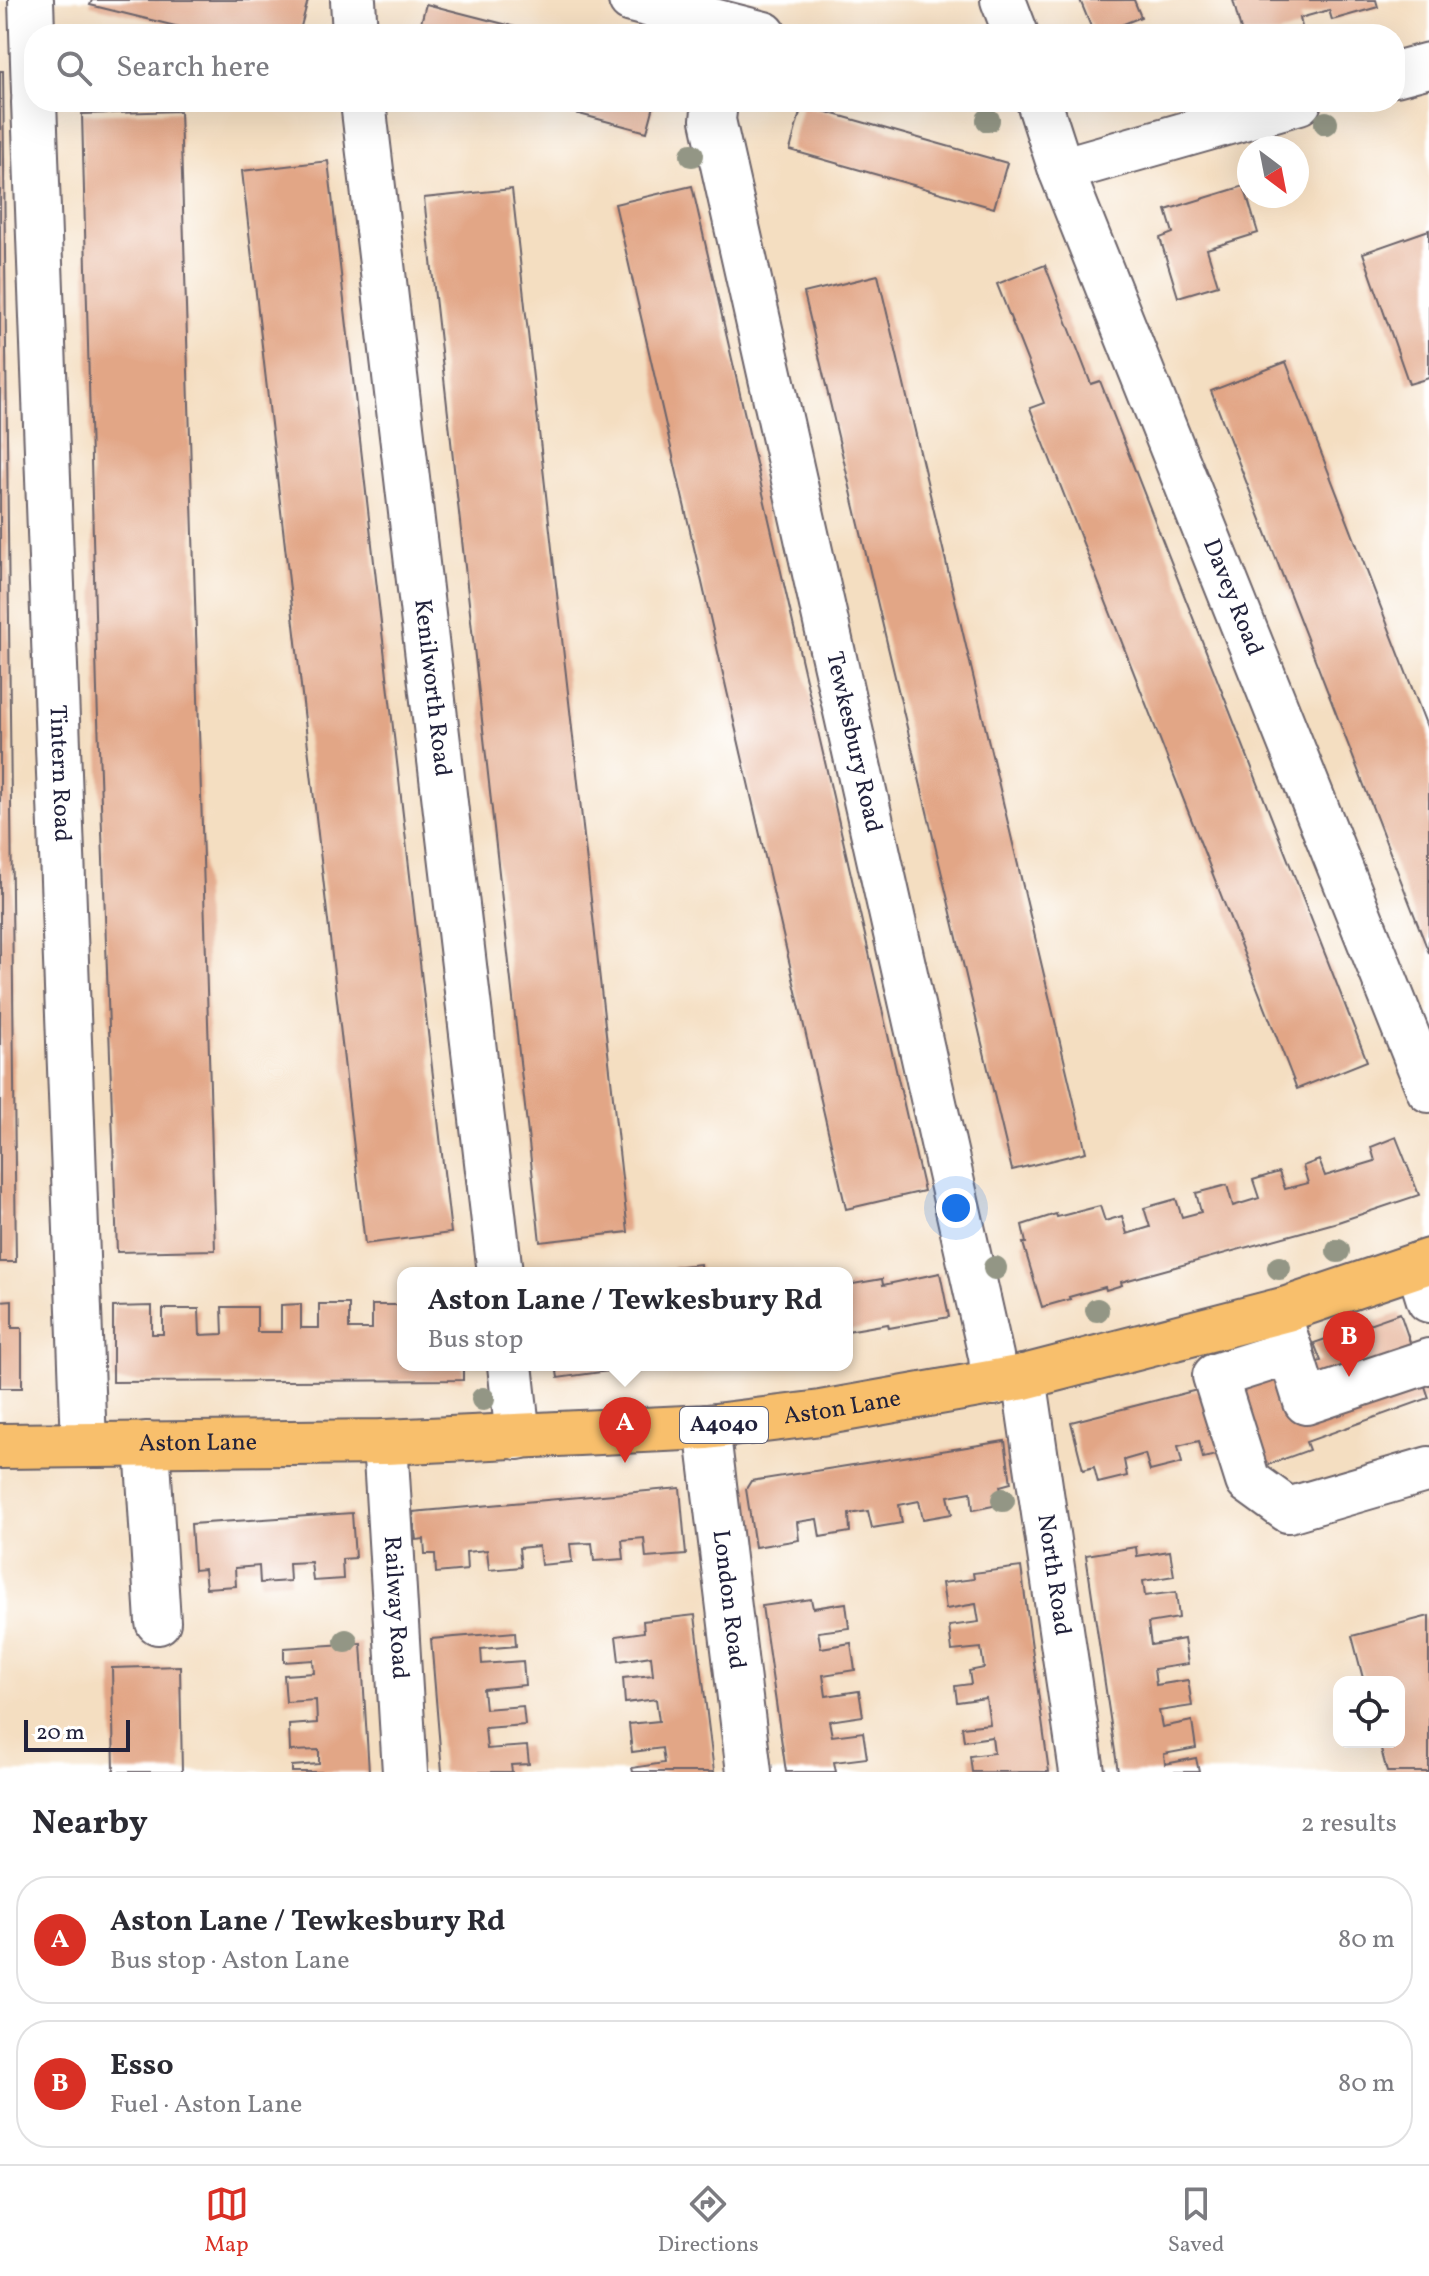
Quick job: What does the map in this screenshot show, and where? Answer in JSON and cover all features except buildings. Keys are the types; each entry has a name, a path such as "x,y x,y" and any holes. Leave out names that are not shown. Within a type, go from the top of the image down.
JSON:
{"main road":[{"name":"Aston Lane","path":"0,1446 385,1442 707,1427 821,1413 1284,1332 1425,1275"}],"street":[{"path":"31,0 32,24"},
{"path":"353,0 354,24"},
{"path":"631,0 714,24"},
{"path":"1003,0 1012,24"},
{"path":"1405,71 1429,65"},
{"name":"Tintern Road","path":"34,112 84,1444"},
{"name":"Kenilworth Road","path":"364,112 499,1267"},
{"name":"Tewkesbury Road","path":"714,112 713,120 991,1356 1009,1380"},
{"name":"Davey Road","path":"1042,112 1061,170 1429,1090"},
{"path":"1061,170 1264,112"},
{"path":"1429,1361 1306,1402 1284,1332 1215,1376 1248,1481 1288,1510 1429,1469"},
{"path":"511,1371 518,1437"},
{"name":"North Road","path":"1009,1380 1082,1772"},
{"name":"London Road","path":"707,1427 749,1772"},
{"name":"Railway Road","path":"385,1442 405,1772"},
{"path":"147,1444 158,1622"}],"place":[{"name":"Esso","path":"1349,1377"},
{"name":"Aston Lane / Tewkesbury Rd","path":"625,1463"}]}
